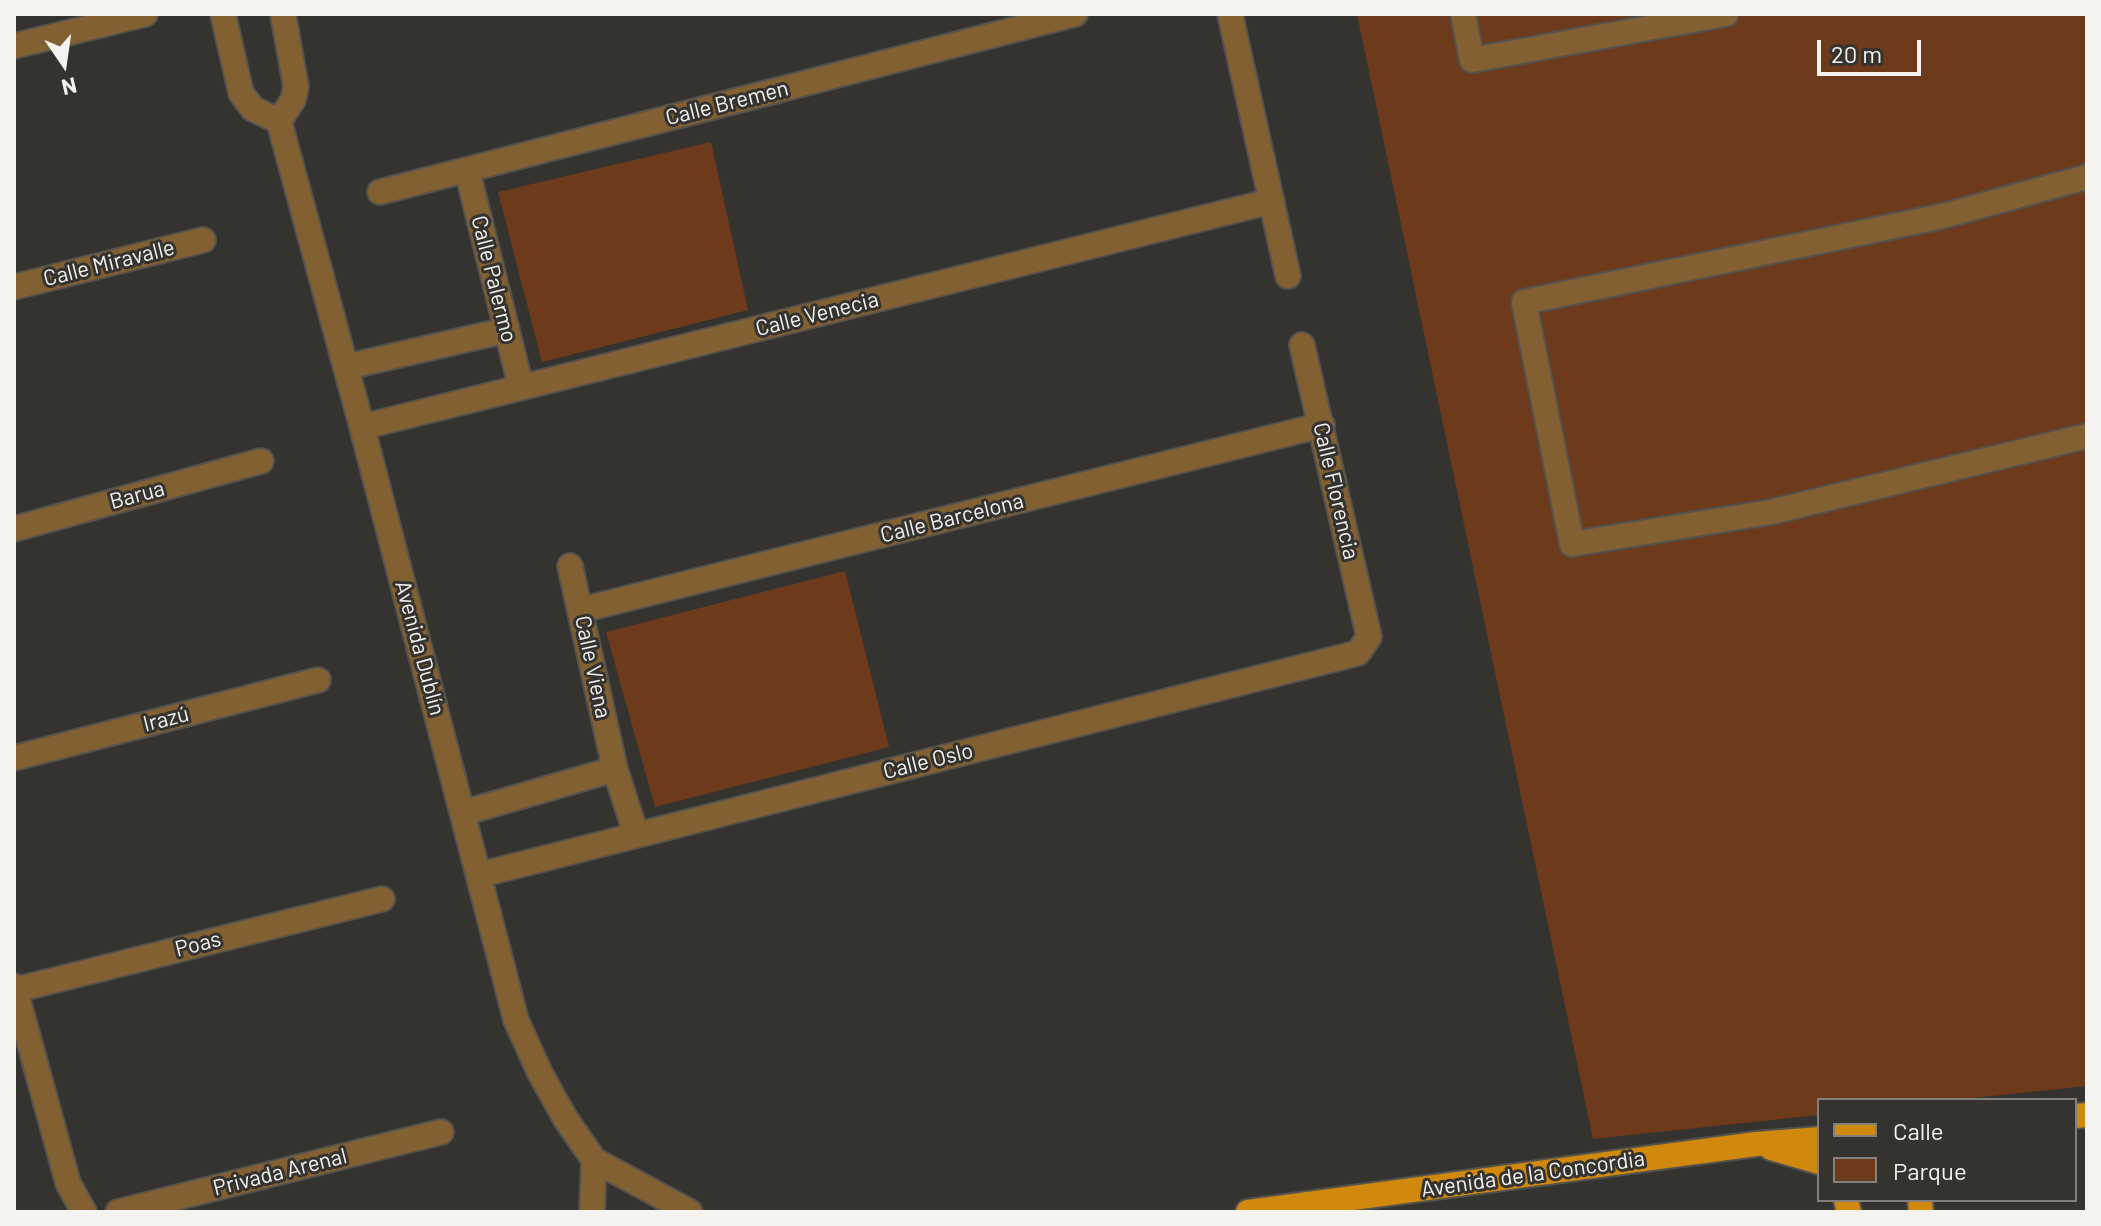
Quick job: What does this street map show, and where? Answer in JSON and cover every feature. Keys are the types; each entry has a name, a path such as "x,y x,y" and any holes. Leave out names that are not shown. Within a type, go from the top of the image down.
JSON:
{"main road":[{"name":"Avenida de la Concordia","path":"1248,1212 1756,1144 1817,1139"},
{"path":"1756,1144 1817,1161"}],"street":[{"path":"14,46 145,14"},
{"path":"223,14 241,93 253,109 279,121 293,100 296,87 283,14"},
{"name":"Calle Bremen","path":"380,192 1075,14"},
{"path":"1230,14 1288,276"},
{"path":"1463,14 1472,60 1726,14"},
{"name":"Avenida Dublín","path":"279,121 516,1020 565,1118 594,1160 690,1212"},
{"name":"Calle Palermo","path":"467,170 521,387"},
{"path":"2087,177 1943,216 1524,302 1572,544 1771,512 2087,436"},
{"name":"Calle Venecia","path":"362,427 1272,201"},
{"name":"Calle Miravalle","path":"14,287 203,240"},
{"path":"346,367 507,330"},
{"name":"Calle Florencia","path":"1302,345 1369,637"},
{"name":"Calle Barcelona","path":"581,610 1322,425"},
{"name":"Barua","path":"14,529 261,461"},
{"name":"Calle Viena","path":"570,566 615,769 636,834"},
{"name":"Calle Oslo","path":"479,875 1358,653 1369,637"},
{"name":"Irazú","path":"14,758 318,680"},
{"path":"463,813 615,769"},
{"name":"Poas","path":"15,988 382,899"},
{"path":"15,988 68,1183 84,1212"},
{"name":"Privada Arenal","path":"118,1212 441,1132"},
{"path":"592,1212 594,1160"},
{"path":"66,1212 68,1183"}],"green space":[{"path":"1357,14 2087,14 2087,1086 1973,1098 1817,1098 1817,1115 1593,1139"},
{"path":"711,142 748,310 542,362 498,192"},
{"path":"845,571 889,747 655,807 606,632"}]}
